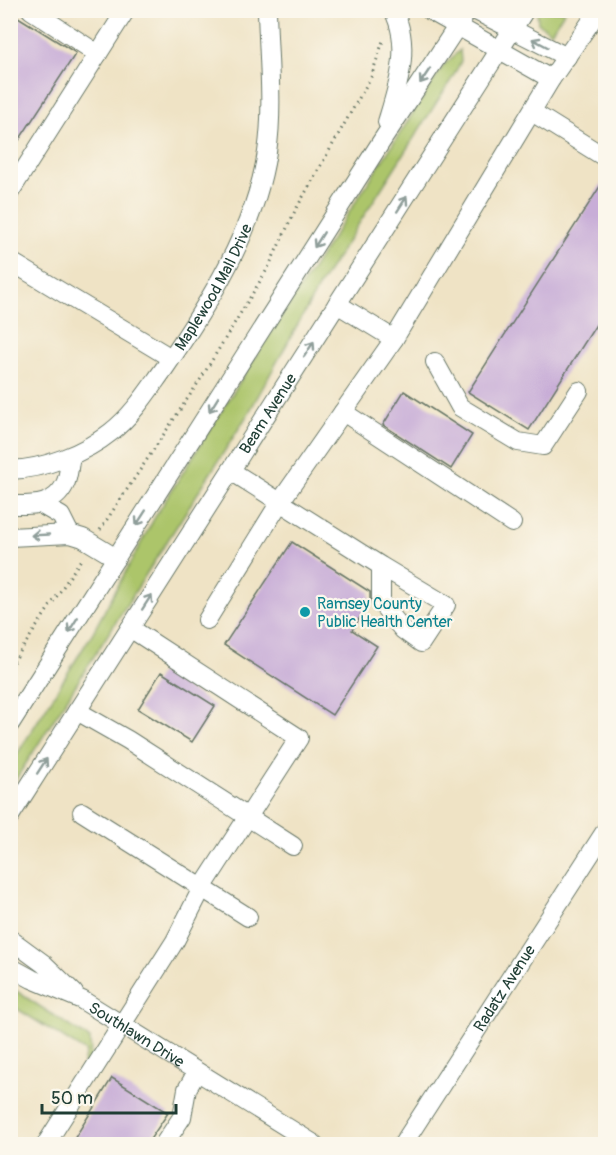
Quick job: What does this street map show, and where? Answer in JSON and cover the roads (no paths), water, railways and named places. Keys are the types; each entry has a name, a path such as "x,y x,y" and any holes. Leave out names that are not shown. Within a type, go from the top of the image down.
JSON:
{"street":[{"path":"31,10 98,54"},
{"path":"10,192 126,10"},
{"name":"Maplewood Mall Drive","path":"10,470 28,470 71,456 111,432 139,404 214,292 239,244 259,188 267,153 269,121 267,10"},
{"path":"381,142 403,62 399,21 393,10"},
{"path":"429,10 551,79"},
{"path":"10,724 381,142 468,10"},
{"path":"474,10 514,28 567,57"},
{"name":"Beam Avenue","path":"10,816 525,10"},
{"path":"207,620 280,502 394,339 551,79 599,10"},
{"path":"531,112 606,158"},
{"path":"10,261 171,358"},
{"path":"337,304 394,339"},
{"path":"435,362 460,407 518,442 543,446 579,391"},
{"path":"343,412 512,524"},
{"path":"42,505 65,484 71,456"},
{"path":"231,471 381,566"},
{"path":"10,505 42,505 61,516 70,534"},
{"path":"10,537 70,534 92,543 116,558"},
{"path":"46,1144 175,941 202,888 299,738 130,628"},
{"path":"78,711 128,740 293,846"},
{"path":"82,812 248,917"},
{"name":"Radatz Avenue","path":"403,1144 606,830"},
{"name":"Southlawn Drive","path":"10,939 44,963 82,1000"},
{"name":"Southlawn Drive","path":"10,967 82,1000 314,1144"},
{"path":"164,1144 182,1117 187,1089 197,1071"}],"place":[{"name":"Ramsey County Public Health Center","path":"305,612"}]}
